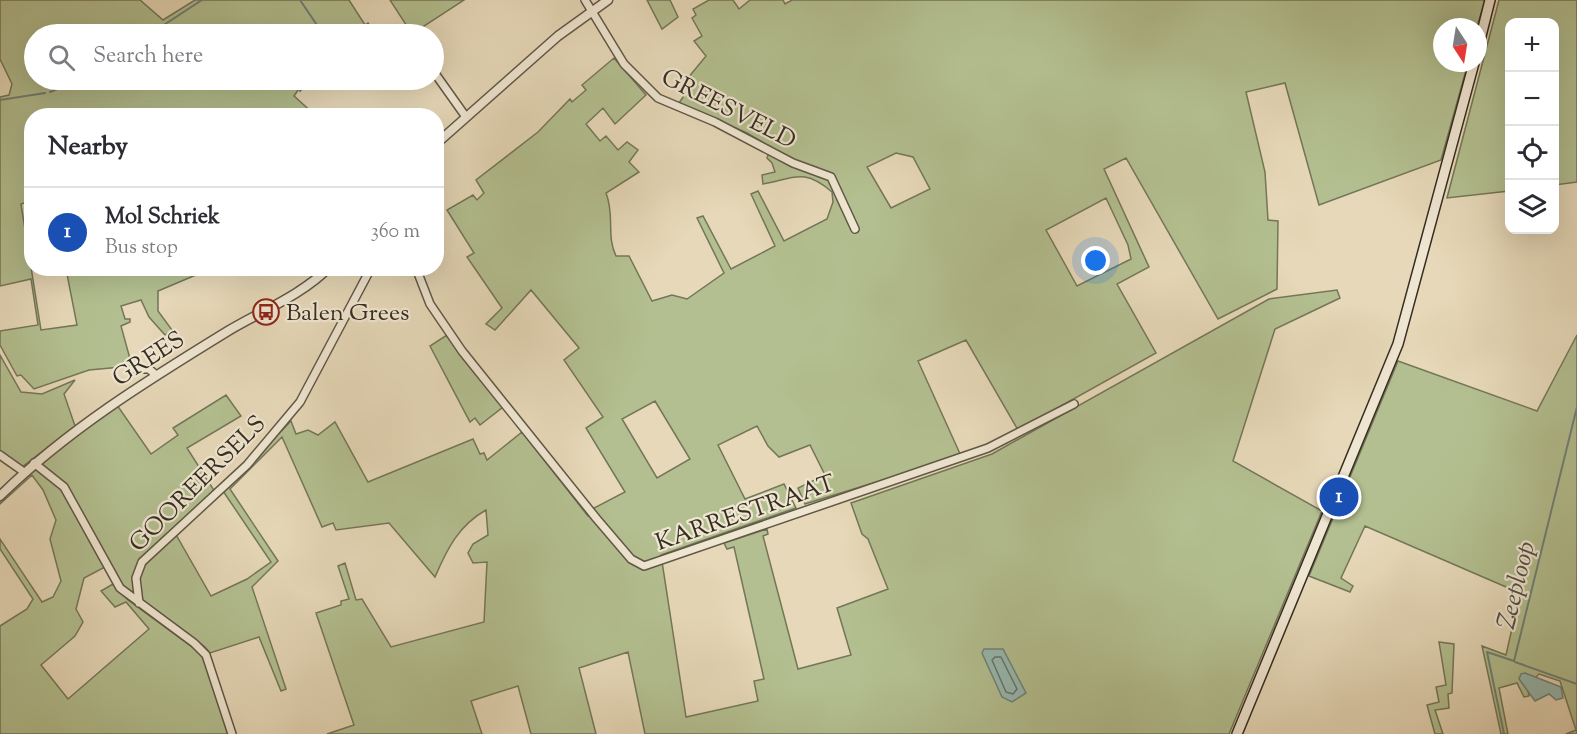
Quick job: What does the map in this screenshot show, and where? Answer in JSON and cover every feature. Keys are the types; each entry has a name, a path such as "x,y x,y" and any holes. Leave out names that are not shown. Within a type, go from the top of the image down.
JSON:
{"main road":[{"path":"1486,18 1490,0"},
{"path":"1237,734 1398,344 1472,72"}],"street":[{"name":"GREESVELD","path":"585,0 624,64 650,93 715,122 764,149 831,177 837,185 855,229"},
{"path":"444,137 590,10 608,0"},
{"path":"444,86 466,117"},
{"name":"GREES","path":"0,496 34,463 156,375 266,308 304,288 318,276"},
{"name":"GOOREERSELS","path":"139,603 136,578 142,562 247,465 300,402 367,276"},
{"name":"KARRESTRAAT","path":"419,276 430,304 462,351 596,518 631,559 644,566 988,448 1074,404"},
{"path":"132,369 149,369 156,375"},
{"path":"0,455 24,472"},
{"path":"34,463 64,487 115,580 126,594 194,643 206,655 232,734"}],"green space":[{"path":"0,0 140,0 163,20 195,0 349,0 364,24 24,24 24,90 298,90 294,96 307,108 24,108 24,203 21,204 24,223 24,276 32,276 41,330 77,325 67,276 193,276 158,291 158,311 172,330 165,335 149,317 141,300 121,306 125,319 130,319 130,322 121,326 132,366 89,370 34,389 21,375 17,376 0,345 0,331 38,325 31,279 0,286 0,97 9,95 12,84 0,59"},
{"path":"390,0 464,0 427,24 406,24"},
{"path":"647,0 670,0 678,17 662,29"},
{"path":"709,0 733,0 739,9 750,0 783,0 785,4 792,0 1485,0 1480,18 1433,18 1433,72 1465,72 1441,160 1319,205 1285,83 1246,92 1265,172 1268,220 1278,221 1277,289 1218,319 1126,158 1104,169 1149,267 1117,284 1156,353 1018,430 966,340 918,361 961,456 805,504 798,488 825,475 810,445 779,457 768,446 757,426 718,445 745,499 784,484 796,508 661,555 686,717 758,701 754,681 764,679 734,547 727,549 724,543 767,529 768,534 763,536 798,669 851,655 837,608 888,589 868,539 862,534 851,503 992,454 1269,299 1337,290 1340,298 1275,329 1233,461 1322,511 1229,734 645,734 628,652 579,668 596,734 531,734 518,686 471,701 482,734 327,734 354,725 316,613 341,605 341,601 349,599 338,566 345,563 356,600 362,599 391,647 484,622 487,562 473,563 468,553 473,544 488,535 486,510 461,530 444,557 435,577 389,523 336,530 333,523 322,527 282,437 230,489 278,561 252,587 286,689 281,691 259,637 210,653 141,599 139,579 142,570 175,533 211,596 247,579 271,562 223,491 291,421 296,434 308,430 318,435 335,422 368,482 473,439 480,454 484,453 487,460 522,432 588,516 594,508 625,492 586,428 603,417 564,360 579,348 531,290 495,330 486,324 502,308 467,257 474,253 447,210 473,195 477,200 484,193 476,180 538,132 570,99 572,102 586,90 582,85 614,58 646,95 615,124 603,108 586,124 600,141 606,136 618,150 627,142 638,150 629,162 639,172 606,193 610,209 611,241 616,256 629,256 652,301 672,295 687,299 724,273 697,218 703,216 731,269 775,246 751,194 758,191 784,241 827,219 833,202 832,192 806,177 763,184 762,175 775,172 772,163 767,158 771,147 747,133 679,103 693,83 688,78 706,56 694,41 702,36 692,18 696,15 693,9","holes":["896,153 913,157 930,189 891,208 867,167","1106,198 1128,245 1131,259 1077,286 1046,230","655,401 690,459 657,478 622,419"]},
{"path":"1499,0 1577,0 1577,182 1559,184 1559,18 1505,18 1505,191 1447,198 1480,72 1487,72 1487,46"},
{"path":"447,335 503,407 480,425 475,418 470,422 430,346"},
{"path":"1577,335 1577,734 1566,734 1576,730 1560,681 1539,674 1527,686 1529,696 1524,697 1517,683 1499,688 1508,734 1501,734 1482,646 1506,655 1520,593 1365,526 1341,578 1353,586 1350,592 1309,576 1398,361 1537,411"},
{"path":"0,355 21,392 42,394 75,380 64,394 75,426 22,467 0,453"},
{"path":"226,395 241,416 187,448 215,492 143,557 133,596 121,585 67,487 41,462 117,405 151,454 178,435 173,428"},
{"path":"34,468 59,484 105,567 84,578 76,609 83,622 75,636 41,665 68,699 149,629 126,602 115,607 101,591 113,584 128,600 203,655 228,734 0,734 0,626 27,609 33,599 0,549 0,539 42,602 53,597 61,581 50,539 56,520 43,490 32,475 0,504 0,499"},
{"path":"1439,642 1454,644 1452,693 1448,694 1449,708 1435,710 1443,734 1435,734 1427,705 1439,702 1436,687 1446,685"}],"water":[{"path":"984,649 1003,649 1026,693 1012,702 1002,697 982,653"},
{"path":"1525,673 1561,687 1563,698 1556,700 1549,694 1535,701 1519,679 1521,674"}],"waterway":[{"path":"165,24 202,0"},
{"path":"300,0 316,24"},
{"path":"50,92 55,90"},
{"path":"0,100 45,93"},
{"name":"Zeeploop","path":"1504,734 1487,652 1514,661 1577,407"},
{"path":"1515,662 1577,684"}],"place":[{"name":"Balen Grees","path":"266,312"},
{"name":"Mol Schriek","path":"1339,497"}]}
